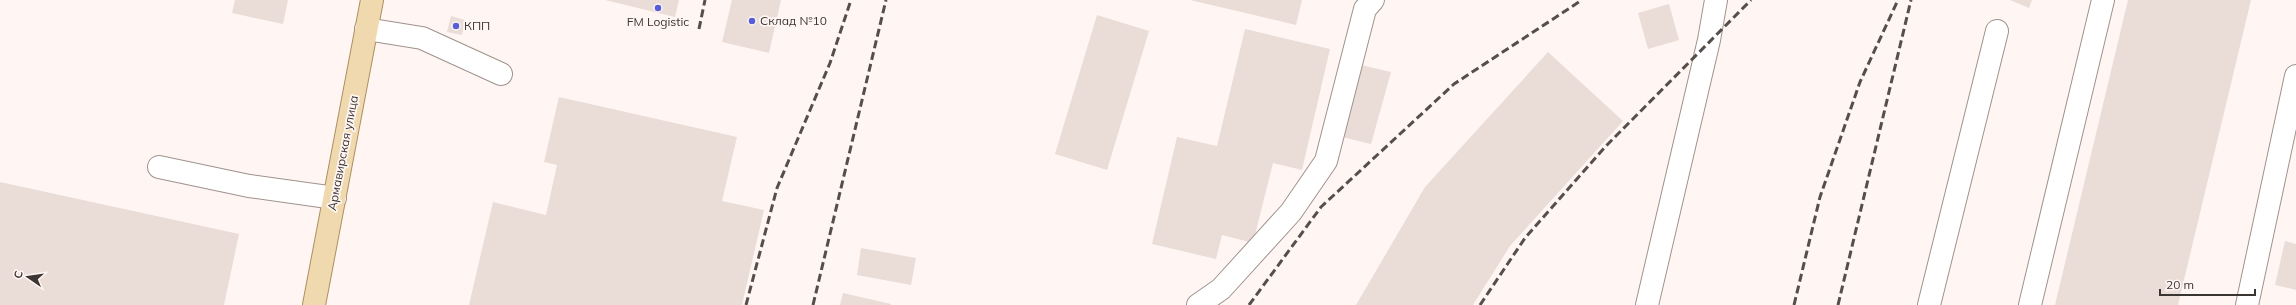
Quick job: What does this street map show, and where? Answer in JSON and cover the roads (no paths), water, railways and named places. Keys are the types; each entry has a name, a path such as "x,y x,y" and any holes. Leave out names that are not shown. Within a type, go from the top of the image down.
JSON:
{"main road":[{"name":"Армавирская улица","path":"314,305 372,0"}],"lane":[{"path":"1198,305 1221,289 1291,212 1326,160 1365,9 1373,0"},
{"path":"1647,305 1709,40 1716,0"},
{"path":"2030,305 2103,0"},
{"path":"366,29 422,38 501,74"},
{"path":"1929,305 1997,31"},
{"path":"2247,305 2296,76"},
{"path":"159,167 249,186 335,198"}],"railway":[{"path":"699,29 705,0"},
{"path":"746,305 777,188 830,63 851,0"},
{"path":"813,305 886,0"},
{"path":"1249,305 1321,207 1454,84 1582,0"},
{"path":"1480,305 1525,238 1605,147 1751,0"},
{"path":"1794,305 1820,197 1860,82 1898,0"},
{"path":"1838,305 1911,0"}],"place":[{"name":"FM Logistic","path":"658,8"},
{"name":"Склад №10","path":"752,21"},
{"name":"КПП","path":"456,26"}]}
